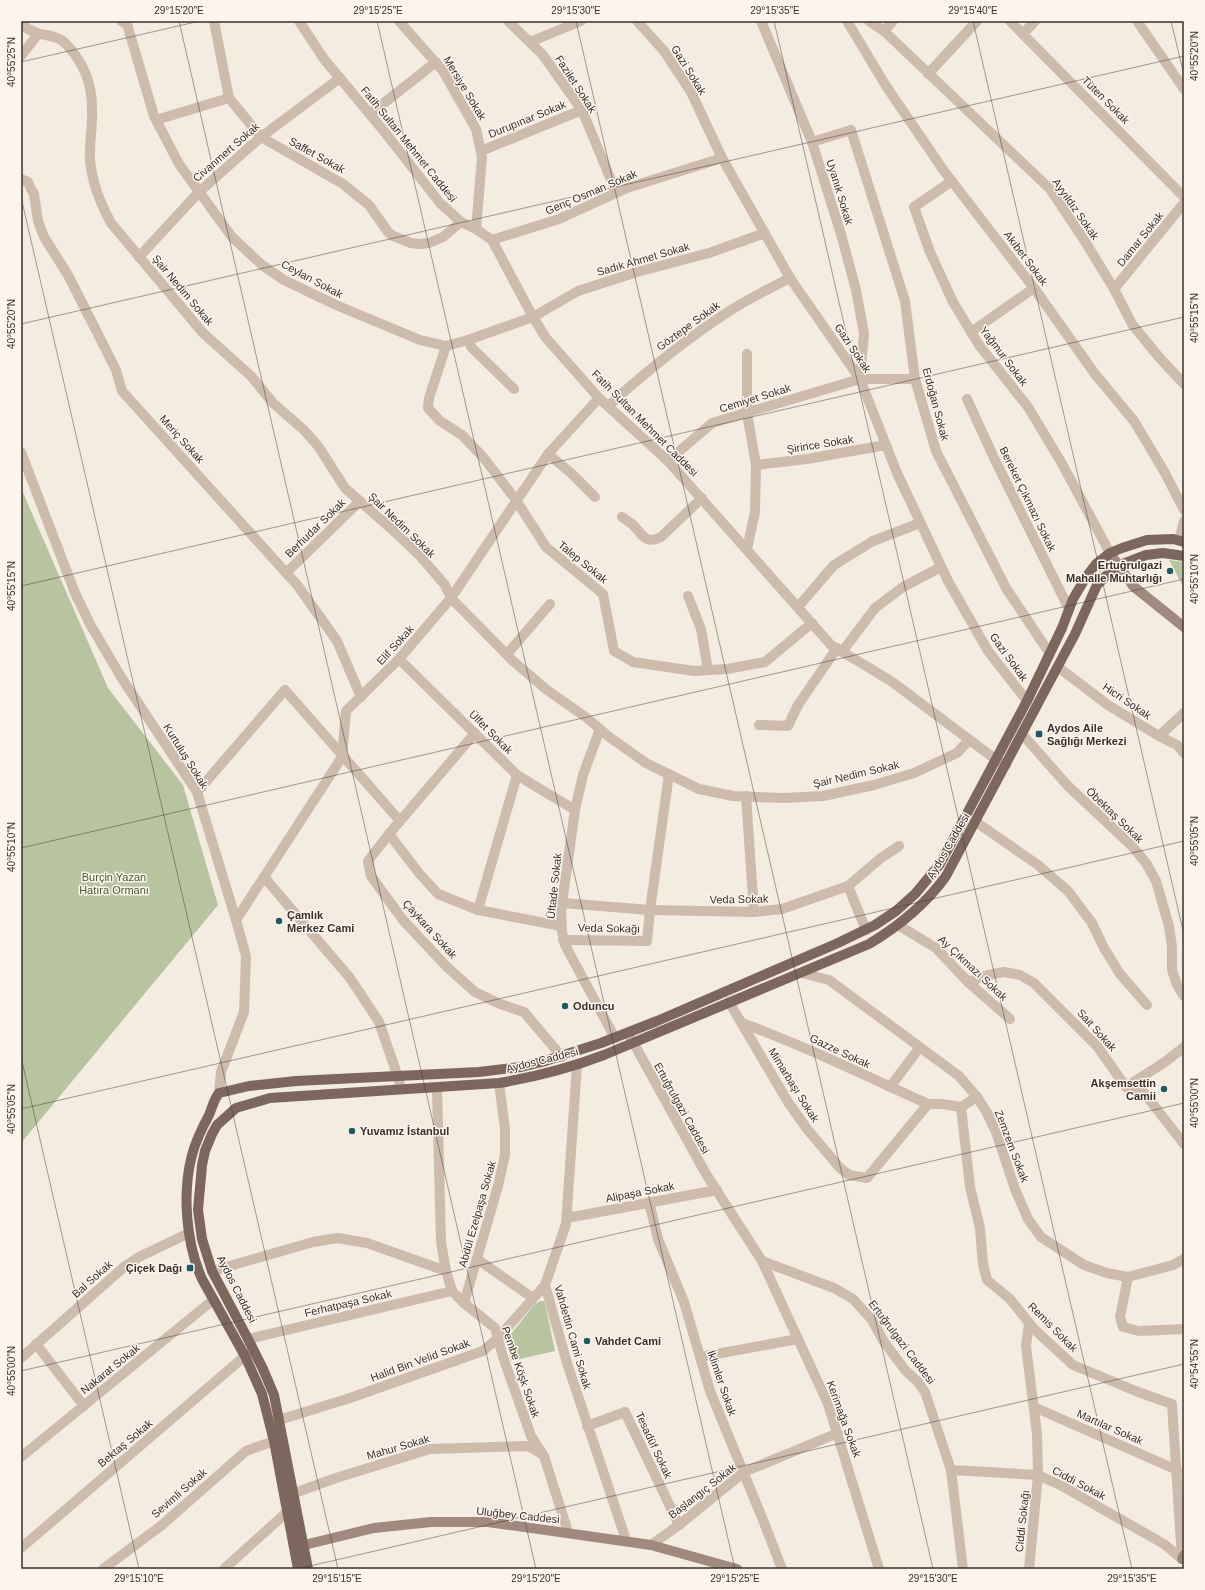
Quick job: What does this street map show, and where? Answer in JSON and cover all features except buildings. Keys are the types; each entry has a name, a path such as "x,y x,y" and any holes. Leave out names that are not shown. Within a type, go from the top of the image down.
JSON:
{"main road":[{"name":"Aydos Caddesi","path":"230,1090 249,1086 296,1081 398,1077 500,1070 528,1066 562,1057 628,1033 866,930 896,911 935,871 1027,701 1050,654 1069,609 1086,577 1096,564 1110,553 1147,540 1173,539 1182,541"},
{"name":"Aydos Caddesi","path":"298,1569 299,1546 289,1495 279,1420 270,1385 248,1339 212,1271 205,1252 199,1216 202,1165 205,1151 217,1125 235,1109 258,1100 281,1096 437,1088 499,1083 523,1079 577,1065 864,947 898,925 913,913 942,882 953,865 1075,634 1097,585 1108,574 1120,566 1146,555 1163,553 1184,556"},
{"path":"230,1090 237,1098 235,1109 225,1113 216,1106 217,1096 222,1091 230,1090"},
{"name":"Aydos Caddesi","path":"217,1096 202,1128 192,1155 188,1190 189,1233 197,1268 213,1300 245,1356 262,1394 289,1495 287,1512 308,1569"}],"street":[{"name":"Saffet Sokak","path":"214,21 229,98 261,137 343,184 369,205 388,232 393,236 411,243 429,243 443,237 461,222"},
{"name":"Fatih Sultan Mehmet Caddesi","path":"299,21 324,59 370,114 440,203 461,222 476,229 492,240 533,317 546,338 599,398 668,461 832,645 891,681 995,759"},
{"name":"Mersiye Sokak","path":"399,21 443,70 476,129 482,157 476,229"},
{"name":"Fazilet Sokak","path":"508,21 542,54 582,110 616,192"},
{"path":"530,42 581,21"},
{"name":"Gazi Sokak","path":"637,21 664,51 692,92 722,158 790,278 860,379 886,446 941,567 988,651 1027,701"},
{"name":"Uyanık Sokak","path":"761,21 812,142 841,234 856,290 864,333 860,379"},
{"name":"Akıbet Sokak","path":"847,21 886,86 952,181 1034,288 1095,374 1134,421 1165,473 1184,510"},
{"name":"Ayyıldız Sokak","path":"869,21 884,31 1050,189 1086,243 1114,289 1132,324 1158,356 1184,384"},
{"path":"884,31 894,21"},
{"path":"928,74 977,21"},
{"name":"Tüten Sokak","path":"1010,21 1183,193"},
{"path":"1023,34 1035,21"},
{"path":"1137,21 1184,89"},
{"name":"Ceylan Sokak","path":"126,22 156,120 179,164 232,237 262,265 284,280 329,302 420,340 446,346 468,340 533,317"},
{"name":"Şair Nedim Sokak","path":"21,24 38,34 49,34 63,41 84,68 91,91 92,109 90,160 94,185 101,205 111,223 203,333 251,376 273,403 304,430 318,446 345,488 420,556 445,585 451,598 507,654 547,690 587,718 646,763 699,789 732,796 784,798 823,796 874,785 914,773 958,753 969,740"},
{"path":"21,56 38,34"},
{"path":"370,114 436,62"},
{"name":"Civanmert Sokak","path":"139,257 199,192 261,137 340,78"},
{"path":"156,120 229,98"},
{"name":"Durupınar Sokak","path":"481,151 582,110"},
{"name":"Erdoğan Sokak","path":"812,142 851,130 905,301 915,378 936,451 1006,588 1050,654"},
{"name":"Genç Osman Sokak","path":"492,240 559,219 616,192 722,158"},
{"name":"Meriç Sokak","path":"21,179 28,182 34,194 38,221 44,237 68,275 116,370 122,391 298,586 337,641 361,697"},
{"name":"Yağmur Sokak","path":"952,181 914,208 930,252 953,302 980,345 1028,407 1061,462 1110,553"},
{"name":"Damar Sokak","path":"1114,289 1184,203"},
{"name":"Sadık Ahmet Sokak","path":"533,317 578,291 637,272 709,253 765,233"},
{"name":"Göztepe Sokak","path":"608,406 657,363 712,322 732,308 790,278"},
{"path":"971,332 1034,288"},
{"path":"468,340 472,348 514,389"},
{"name":"Talep Sokak","path":"446,346 429,398 428,408 440,421 462,435 496,472 546,547 603,594 614,651 633,662 694,671 727,669 765,662 812,623"},
{"path":"747,354 747,412 756,465 755,512 747,549"},
{"name":"Cemiyet Sokak","path":"668,461 712,423 860,379 915,378"},
{"name":"Elif Sokak","path":"236,920 342,757 346,712 399,659 451,598 548,454 599,398"},
{"name":"Bereket Çıkmazı Sokak","path":"967,399 995,460 1069,609"},
{"name":"Şirince Sokak","path":"756,465 808,459 886,446"},
{"name":"Kurtuluş Sokak","path":"21,452 75,593 90,624 121,677 197,792 236,920 246,956 244,1012 221,1072 217,1096"},
{"path":"548,454 571,473 595,497"},
{"path":"622,517 633,525 646,539 653,540 661,537 702,498"},
{"name":"Berhudar Sokak","path":"286,572 360,501"},
{"path":"1182,541 1184,521"},
{"path":"798,607 834,565 873,541 920,522"},
{"path":"1110,553 1133,586 1184,627"},
{"path":"759,725 788,726 798,706 839,650 875,608 903,587 941,567"},
{"path":"688,596 700,629 708,670"},
{"path":"507,654 550,604"},
{"name":"Ülfet Sokak","path":"399,659 517,775 575,810"},
{"name":"Hicri Sokak","path":"1058,667 1108,705 1177,746 1184,753"},
{"path":"197,792 285,690 342,757 400,821"},
{"path":"1158,736 1184,713"},
{"name":"Üftade Sokak","path":"600,729 583,775 575,810 562,903 562,926 564,945 615,1038"},
{"name":"Çaykara Sokak","path":"475,733 389,834 368,861 371,876 402,920 447,967 476,992 500,1004 524,1012 562,1057"},
{"name":"Öbektaş Sokak","path":"1022,734 1068,786 1132,846 1146,863 1156,881 1172,947 1172,970 1177,985 1184,996"},
{"path":"995,759 1006,765"},
{"path":"650,910 669,774"},
{"path":"478,910 517,775"},
{"path":"746,796 754,912"},
{"path":"976,822 1038,865 1068,891 1092,923 1104,948 1120,974 1147,1004"},
{"path":"389,834 418,873 438,894 478,910 562,926"},
{"name":"Veda Sokak","path":"562,903 650,910 754,912 782,909 848,886 899,846"},
{"path":"264,877 350,978 379,1022 401,1089"},
{"path":"848,886 866,930"},
{"name":"Veda Sokağı","path":"563,940 647,941 650,910"},
{"name":"Ay Çıkmazı Sokak","path":"898,925 936,948 968,982 1010,1019"},
{"name":"Sait Sokak","path":"968,982 988,975 1004,972 1020,975 1034,983 1097,1046 1126,1087"},
{"name":"Zemzem Sokak","path":"802,973 829,980 959,1076 977,1097 986,1111 996,1132 1015,1189 1028,1219 1041,1237 1084,1266 1128,1277 1173,1264 1184,1259"},
{"name":"Mimarbaşı Sokak","path":"729,1002 788,1102 802,1122 840,1168 849,1175 867,1178 928,1104"},
{"name":"Gazze Sokak","path":"742,1022 827,1057 928,1104"},
{"name":"Ertuğrulgazi Caddesi","path":"628,1033 632,1043 702,1168 762,1261 834,1288 853,1299 872,1320 884,1342 906,1371 917,1381 925,1392 952,1470 963,1569"},
{"path":"890,1087 920,1047"},
{"path":"1126,1087 1165,1062 1184,1047"},
{"name":"Vahdettin Cami Sokak","path":"577,1065 567,1218 545,1285 587,1426 626,1540"},
{"name":"Abdül Ezelpaşa Sokak","path":"464,1303 498,1186 505,1155 505,1128 499,1083"},
{"path":"1126,1087 1141,1089 1184,1144"},
{"name":"Pembe Köşk Sokak","path":"437,1088 441,1242 446,1271 452,1291 464,1303 495,1328 531,1436 544,1456 568,1532"},
{"path":"928,1104 942,1104 961,1107 977,1097"},
{"name":"Remis Sokak","path":"961,1107 970,1187 980,1228 983,1264 987,1280 1010,1299 1029,1323 1073,1365 1138,1392 1172,1404 1183,1557"},
{"name":"Alipaşa Sokak","path":"567,1218 717,1190"},
{"name":"İklimler Sokak","path":"649,1202 658,1239 684,1302 710,1392 744,1472 782,1569"},
{"name":"Bal Sokak","path":"21,1358 124,1267 139,1257 189,1233"},
{"path":"212,1271 313,1242 338,1238 367,1243 446,1271"},
{"path":"477,1259 533,1298"},
{"name":"Kerimağa Sokak","path":"762,1261 828,1404 879,1569"},
{"path":"1128,1277 1120,1317 1123,1328 1139,1331 1184,1329"},
{"name":"Halid Bin Velid Sokak","path":"279,1420 350,1398 483,1351 498,1338 545,1285"},
{"name":"Ferhatpaşa Sokak","path":"248,1339 452,1291"},
{"name":"Nakarat Sokak","path":"21,1457 213,1300"},
{"name":"Ciddi Sokağı","path":"1029,1323 1026,1346 1037,1434 1038,1475 1029,1569"},
{"path":"700,1357 798,1339"},
{"path":"36,1344 84,1406"},
{"path":"245,1356 254,1351"},
{"name":"Bektaş Sokak","path":"21,1548 245,1356"},
{"name":"Martılar Sokak","path":"1034,1407 1177,1470"},
{"name":"Tesadüf Sokak","path":"587,1426 625,1412 679,1525"},
{"name":"Başlangıç Sokak","path":"651,1545 679,1525 744,1472 838,1433"},
{"name":"Sevimli Sokak","path":"103,1569 162,1525 246,1451 274,1441"},
{"name":"Mahur Sokak","path":"289,1495 336,1478 430,1449 528,1446 544,1456"},
{"name":"Ciddi Sokak","path":"952,1470 1038,1475 1062,1486 1164,1544 1183,1557"},
{"path":"224,1569 287,1512"},
{"name":"Uluğbey Caddesi","path":"299,1546 374,1528 431,1522 488,1522 626,1540 651,1545 738,1569"}],"green space":[{"name":"Burçin Yazan Hatıra Ormanı","path":"21,488 108,688 183,785 218,905 21,1143"},
{"path":"1169,560 1184,562 1184,588"},
{"path":"540,1301 544,1301 555,1351 511,1361 507,1339 535,1304"}],"place":[{"name":"Ertuğrulgazi Mahalle Muhtarlığı","path":"1170,571"},
{"name":"Aydos Aile Sağlığı Merkezi","path":"1039,734"},
{"name":"Çamlık Merkez Cami","path":"279,921"},
{"name":"Oduncu","path":"565,1006"},
{"name":"Akşemsettin Camii","path":"1164,1089"},
{"name":"Yuvamız İstanbul","path":"352,1131"},
{"name":"Çiçek Dağı","path":"190,1268"},
{"name":"Vahdet Cami","path":"587,1341"}]}
